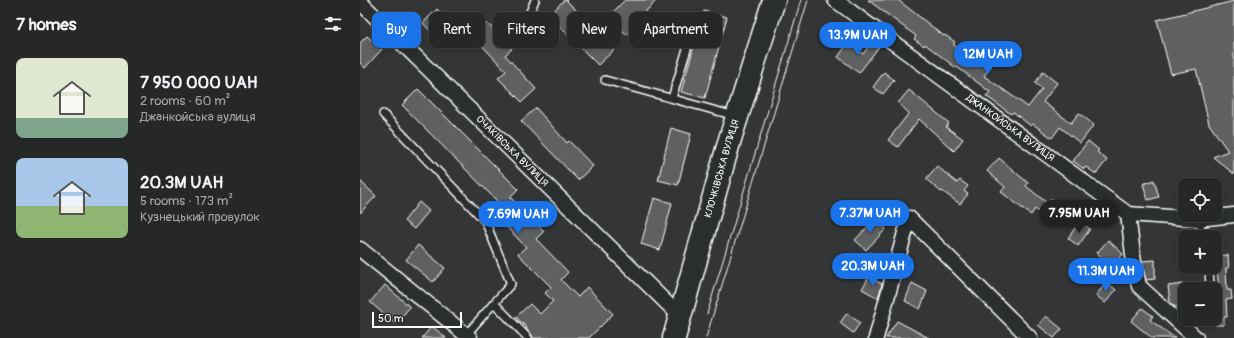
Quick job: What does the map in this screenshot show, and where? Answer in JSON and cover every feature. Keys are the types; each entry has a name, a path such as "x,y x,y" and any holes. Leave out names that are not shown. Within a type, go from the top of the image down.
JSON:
{"main road":[{"name":"КЛОЧКІВСЬКА ВУЛИЦЯ","path":"674,338 738,116 774,0"}],"street":[{"name":"ДЖАНКОЙСЬКА ВУЛИЦЯ","path":"835,0 1128,214"},
{"name":"ОЧАКІВСЬКА ВУЛИЦЯ","path":"360,2 680,318"},
{"path":"1178,218 1128,214 1134,263 1139,286 1196,338"},
{"path":"1222,216 1234,215"},
{"path":"876,338 909,218 1030,338"},
{"path":"360,249 468,336"}],"lane":[{"path":"530,12 535,0"},
{"path":"672,98 687,48"},
{"path":"605,80 738,116"},
{"path":"383,114 485,221 511,284 468,336"},
{"path":"494,303 528,338"}],"building":[{"path":"564,0 566,0 578,12 567,12 567,34 559,26 559,12 553,12"},
{"path":"625,0 657,0 645,12 629,12 629,33 627,35 621,29 621,12 613,12"},
{"path":"868,0 898,0 944,36 945,35 955,42 953,44 978,63 982,59 991,66 984,76 1028,107 1042,89 1035,83 1043,72 1057,83 1043,102 1071,123 1079,113 1094,125 1080,143 1060,127 1052,138 1033,124 1031,126 1013,112 1011,114 986,96 990,92 925,44 924,46 914,39 916,36"},
{"path":"1234,1 1234,174 1213,157 1228,151 1209,124 1196,69 1171,74 1157,20"},
{"path":"722,16 727,17 722,35"},
{"path":"429,17 429,30 423,23"},
{"path":"487,23 493,29 493,48 511,48 512,49 505,55 536,89 522,102 498,78 506,71 484,48 485,25"},
{"path":"367,36 372,40 372,48 382,49 365,68 360,63 360,43"},
{"path":"874,39 881,44 859,73 838,57 848,43 863,54"},
{"path":"581,48 615,49 598,65"},
{"path":"693,48 719,48 705,98 681,92"},
{"path":"884,72 894,80 883,94 873,87"},
{"path":"418,89 518,189 510,197 544,231 536,239 568,272 561,280 578,297 587,287 613,314 589,338 533,338 526,329 527,328 516,317 530,304 540,314 553,301 545,293 551,287 518,254 526,247 493,213 501,205 402,105"},
{"path":"909,90 949,123 946,127 963,139 954,151 919,119 898,147 888,140 909,113 898,103"},
{"path":"536,108 567,143 569,141 593,166 578,180 521,121"},
{"path":"671,128 691,134 678,185 658,180"},
{"path":"1088,141 1099,150 1097,152 1107,160 1096,174 1086,167 1084,169 1073,161"},
{"path":"999,158 1028,183 1026,186 1047,203 1051,198 1066,210 1054,224 1035,209 1031,215 1001,192 1005,187 987,171"},
{"path":"937,166 957,183 960,180 968,186 964,191 968,194 960,204 942,191 941,192 926,179"},
{"path":"1154,180 1159,197 1148,200 1143,184"},
{"path":"360,181 376,196 360,213"},
{"path":"654,198 672,203 660,250 641,244"},
{"path":"419,202 429,211 414,229 404,221"},
{"path":"875,219 886,229 866,250 855,240"},
{"path":"1080,221 1090,229 1078,246 1068,238"},
{"path":"1108,240 1123,254 1112,267 1097,253"},
{"path":"418,245 445,268 433,282 406,260"},
{"path":"870,252 881,261 868,276 858,266"},
{"path":"1228,255 1229,268 1226,268 1227,290 1231,290 1232,299 1226,300 1227,317 1224,317 1224,325 1222,325 1222,282 1218,282 1218,274 1222,274 1222,256"},
{"path":"1155,260 1155,279 1146,280 1142,261"},
{"path":"869,277 882,284 878,298 862,289"},
{"path":"1107,282 1116,290 1105,303 1096,295"},
{"path":"912,283 927,291 920,309 905,301"},
{"path":"385,285 410,307 395,324 370,302"},
{"path":"1178,285 1178,307 1175,307 1170,302 1168,286"},
{"path":"1142,308 1153,316 1150,320 1175,338 1152,338 1131,321"},
{"path":"847,313 860,323 853,333 840,323"},
{"path":"1046,316 1062,329 1054,338 1038,325"},
{"path":"897,321 929,338 886,338"},
{"path":"432,326 446,338 422,338"}],"tram line":[{"path":"707,314 801,0"},
{"path":"706,338 808,0"}]}
